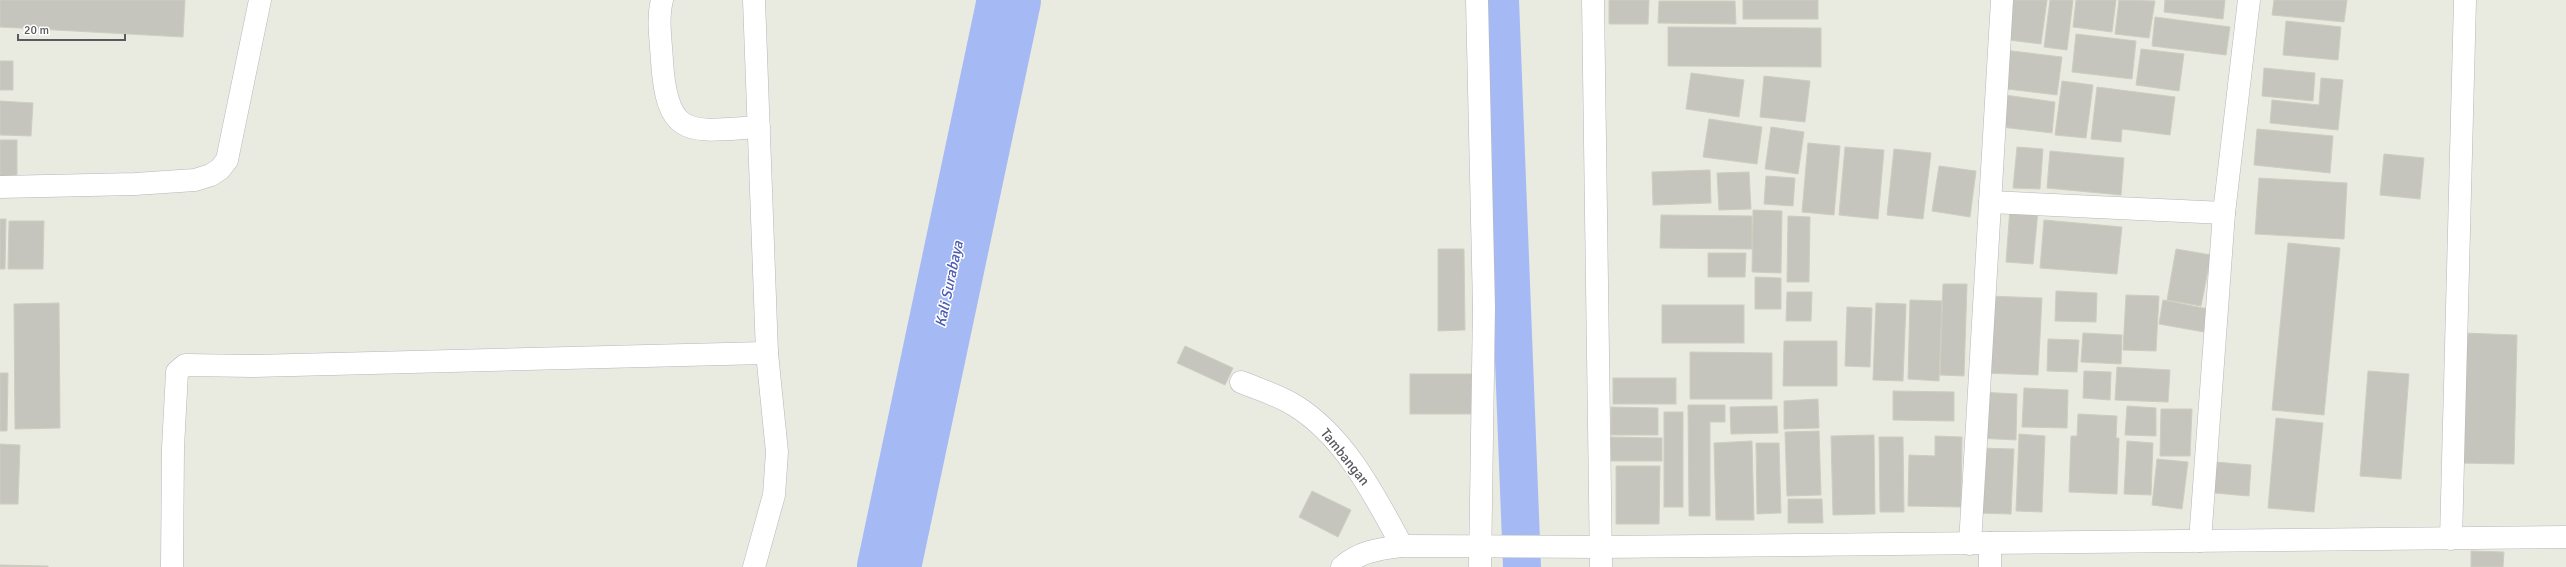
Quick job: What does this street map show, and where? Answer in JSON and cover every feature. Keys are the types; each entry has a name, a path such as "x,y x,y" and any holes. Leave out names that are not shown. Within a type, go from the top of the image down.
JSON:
{"street":[{"path":"0,187 135,184 195,180 211,175 220,169 227,160 260,0"},
{"path":"662,0 660,25 664,90 674,116 689,127 708,130 759,127"},
{"path":"754,0 767,353 776,459 774,495 754,567"},
{"path":"1477,0 1484,307 1485,554"},
{"path":"1593,0 1602,557"},
{"path":"1990,567 1980,543 1990,202 2002,0"},
{"path":"2200,541 2224,214 2249,0"},
{"path":"2451,539 2465,0"},
{"path":"1990,202 2224,214"},
{"path":"172,567 173,448 177,372 185,365 253,366 767,353"},
{"name":"Tambangan","path":"1241,382 1294,405 1327,432 1366,481 1402,546"},
{"path":"1342,567 1359,555 1372,550 1402,546 1485,554 1573,547 1602,557 1980,543 2566,537"}],"building":[{"path":"0,0 185,0 183,37 0,27"},
{"path":"1609,0 1649,0 1648,24 1609,24"},
{"path":"1743,0 1818,0 1818,19 1743,19"},
{"path":"2006,0 2047,0 2041,44 2001,39"},
{"path":"2050,0 2073,0 2067,50 2044,47"},
{"path":"2076,0 2116,0 2112,32 2073,27"},
{"path":"2119,0 2155,1 2149,38 2115,34"},
{"path":"2165,0 2225,0 2223,19 2164,12"},
{"path":"2274,0 2347,0 2344,22 2272,15"},
{"path":"1659,1 1735,1 1736,24 1658,23"},
{"path":"2155,17 2230,27 2226,55 2152,46"},
{"path":"2286,21 2341,27 2338,60 2283,55"},
{"path":"1668,27 1821,28 1821,67 1668,66"},
{"path":"2076,34 2136,41 2132,79 2072,72"},
{"path":"2141,49 2184,54 2179,91 2136,85"},
{"path":"2004,50 2062,57 2057,95 1999,88"},
{"path":"0,61 13,61 13,90 0,90"},
{"path":"2264,68 2315,73 2313,101 2262,96"},
{"path":"1691,73 1744,80 1739,117 1686,109"},
{"path":"1764,76 1810,81 1805,122 1760,117"},
{"path":"2321,78 2343,80 2338,130 2270,123 2272,100 2319,105"},
{"path":"2062,81 2093,85 2086,138 2055,135"},
{"path":"2097,87 2175,97 2170,135 2122,129 2121,142 2091,139"},
{"path":"2005,95 2055,102 2052,133 2001,127"},
{"path":"0,101 33,103 31,136 0,135"},
{"path":"1709,119 1762,127 1757,164 1703,157"},
{"path":"1771,127 1804,132 1798,174 1765,169"},
{"path":"2257,129 2333,136 2330,173 2254,165"},
{"path":"0,140 17,140 17,180 0,180"},
{"path":"1808,143 1840,146 1834,215 1802,212"},
{"path":"1845,147 1884,150 1878,219 1839,215"},
{"path":"2017,147 2043,149 2040,189 2013,188"},
{"path":"1894,149 1931,153 1923,219 1887,215"},
{"path":"2050,151 2124,158 2121,195 2047,188"},
{"path":"2384,154 2424,158 2420,199 2380,195"},
{"path":"1939,166 1976,171 1970,217 1932,211"},
{"path":"1710,170 1711,203 1653,205 1652,172"},
{"path":"1749,172 1751,209 1719,210 1717,173"},
{"path":"1766,176 1795,178 1793,206 1764,204"},
{"path":"2259,178 2347,183 2344,239 2255,234"},
{"path":"2010,208 2038,211 2033,264 2006,262"},
{"path":"1753,210 1782,211 1781,273 1752,272"},
{"path":"1661,215 1752,216 1752,249 1660,248"},
{"path":"1788,216 1810,217 1809,282 1787,282"},
{"path":"0,219 6,219 5,269 0,269"},
{"path":"2044,220 2122,227 2117,274 2040,268"},
{"path":"9,221 44,221 43,269 8,269"},
{"path":"2288,243 2340,248 2324,415 2272,410"},
{"path":"1438,249 1464,249 1465,330 1438,331"},
{"path":"2176,249 2211,255 2201,306 2167,300"},
{"path":"1708,253 1746,253 1745,277 1708,277"},
{"path":"1755,277 1781,278 1781,309 1755,309"},
{"path":"1943,284 1967,284 1964,376 1940,375"},
{"path":"2056,291 2097,293 2096,322 2055,321"},
{"path":"1787,292 1812,292 1811,321 1786,321"},
{"path":"2126,295 2159,296 2156,351 2123,350"},
{"path":"1988,296 2042,298 2038,375 1984,373"},
{"path":"1910,300 1942,301 1939,381 1908,379"},
{"path":"2163,300 2208,309 2204,332 2159,324"},
{"path":"59,303 60,428 15,429 14,304"},
{"path":"1876,303 1906,304 1903,381 1873,380"},
{"path":"1662,305 1744,305 1744,343 1662,343"},
{"path":"1847,307 1872,308 1870,367 1845,366"},
{"path":"2083,333 2122,335 2121,364 2081,362"},
{"path":"2463,333 2517,335 2514,464 2460,463"},
{"path":"2048,339 2079,340 2077,372 2047,371"},
{"path":"1784,341 1837,341 1837,386 1783,386"},
{"path":"1185,346 1233,368 1225,385 1177,363"},
{"path":"1690,352 1772,353 1772,399 1690,399"},
{"path":"2117,367 2170,370 2168,402 2115,400"},
{"path":"2084,371 2111,372 2110,400 2083,398"},
{"path":"2368,371 2409,374 2401,479 2360,476"},
{"path":"0,373 8,373 7,431 0,431"},
{"path":"1410,374 1475,374 1475,414 1410,414"},
{"path":"1613,378 1676,378 1676,404 1613,404"},
{"path":"2024,388 2068,390 2067,428 2022,427"},
{"path":"1893,391 1954,392 1954,421 1893,420"},
{"path":"1979,392 2017,394 2016,440 1977,438"},
{"path":"1818,399 1819,428 1784,429 1784,401"},
{"path":"1688,405 1725,405 1725,422 1710,422 1710,516 1689,516"},
{"path":"1777,406 1778,433 1731,434 1730,407"},
{"path":"2127,406 2156,408 2156,436 2125,435"},
{"path":"1611,407 1658,408 1658,435 1611,435"},
{"path":"2161,409 2192,409 2190,456 2160,456"},
{"path":"1664,412 1683,412 1683,507 1664,507"},
{"path":"2078,414 2117,416 2116,438 2119,438 2117,494 2069,492 2071,436 2077,436"},
{"path":"2276,418 2323,423 2314,512 2268,508"},
{"path":"1819,431 1821,495 1787,496 1785,432"},
{"path":"2019,434 2045,436 2042,512 2016,511"},
{"path":"1874,435 1875,514 1833,515 1831,436"},
{"path":"1935,436 1962,437 1961,507 1908,506 1909,455 1935,456"},
{"path":"1608,437 1662,438 1662,461 1608,461"},
{"path":"1879,437 1903,437 1904,512 1880,512"},
{"path":"1752,441 1754,520 1716,520 1714,443"},
{"path":"2127,441 2153,443 2151,495 2124,494"},
{"path":"1756,443 1779,443 1781,513 1757,514"},
{"path":"0,444 20,445 18,504 0,504"},
{"path":"1979,448 2014,449 2011,514 1976,513"},
{"path":"2157,459 2188,462 2182,509 2152,505"},
{"path":"2215,462 2251,465 2249,496 2214,493"},
{"path":"1616,466 1660,466 1659,524 1616,524"},
{"path":"1312,491 1351,510 1338,537 1299,517"},
{"path":"1788,499 1822,499 1823,523 1788,523"},
{"path":"2471,551 2504,552 2503,567 2471,567"},
{"path":"0,565 48,566 48,567 0,567"}],"waterway":[{"name":"Kali Surabaya","path":"889,567 1009,0"},
{"path":"1500,0 1522,567"}]}
